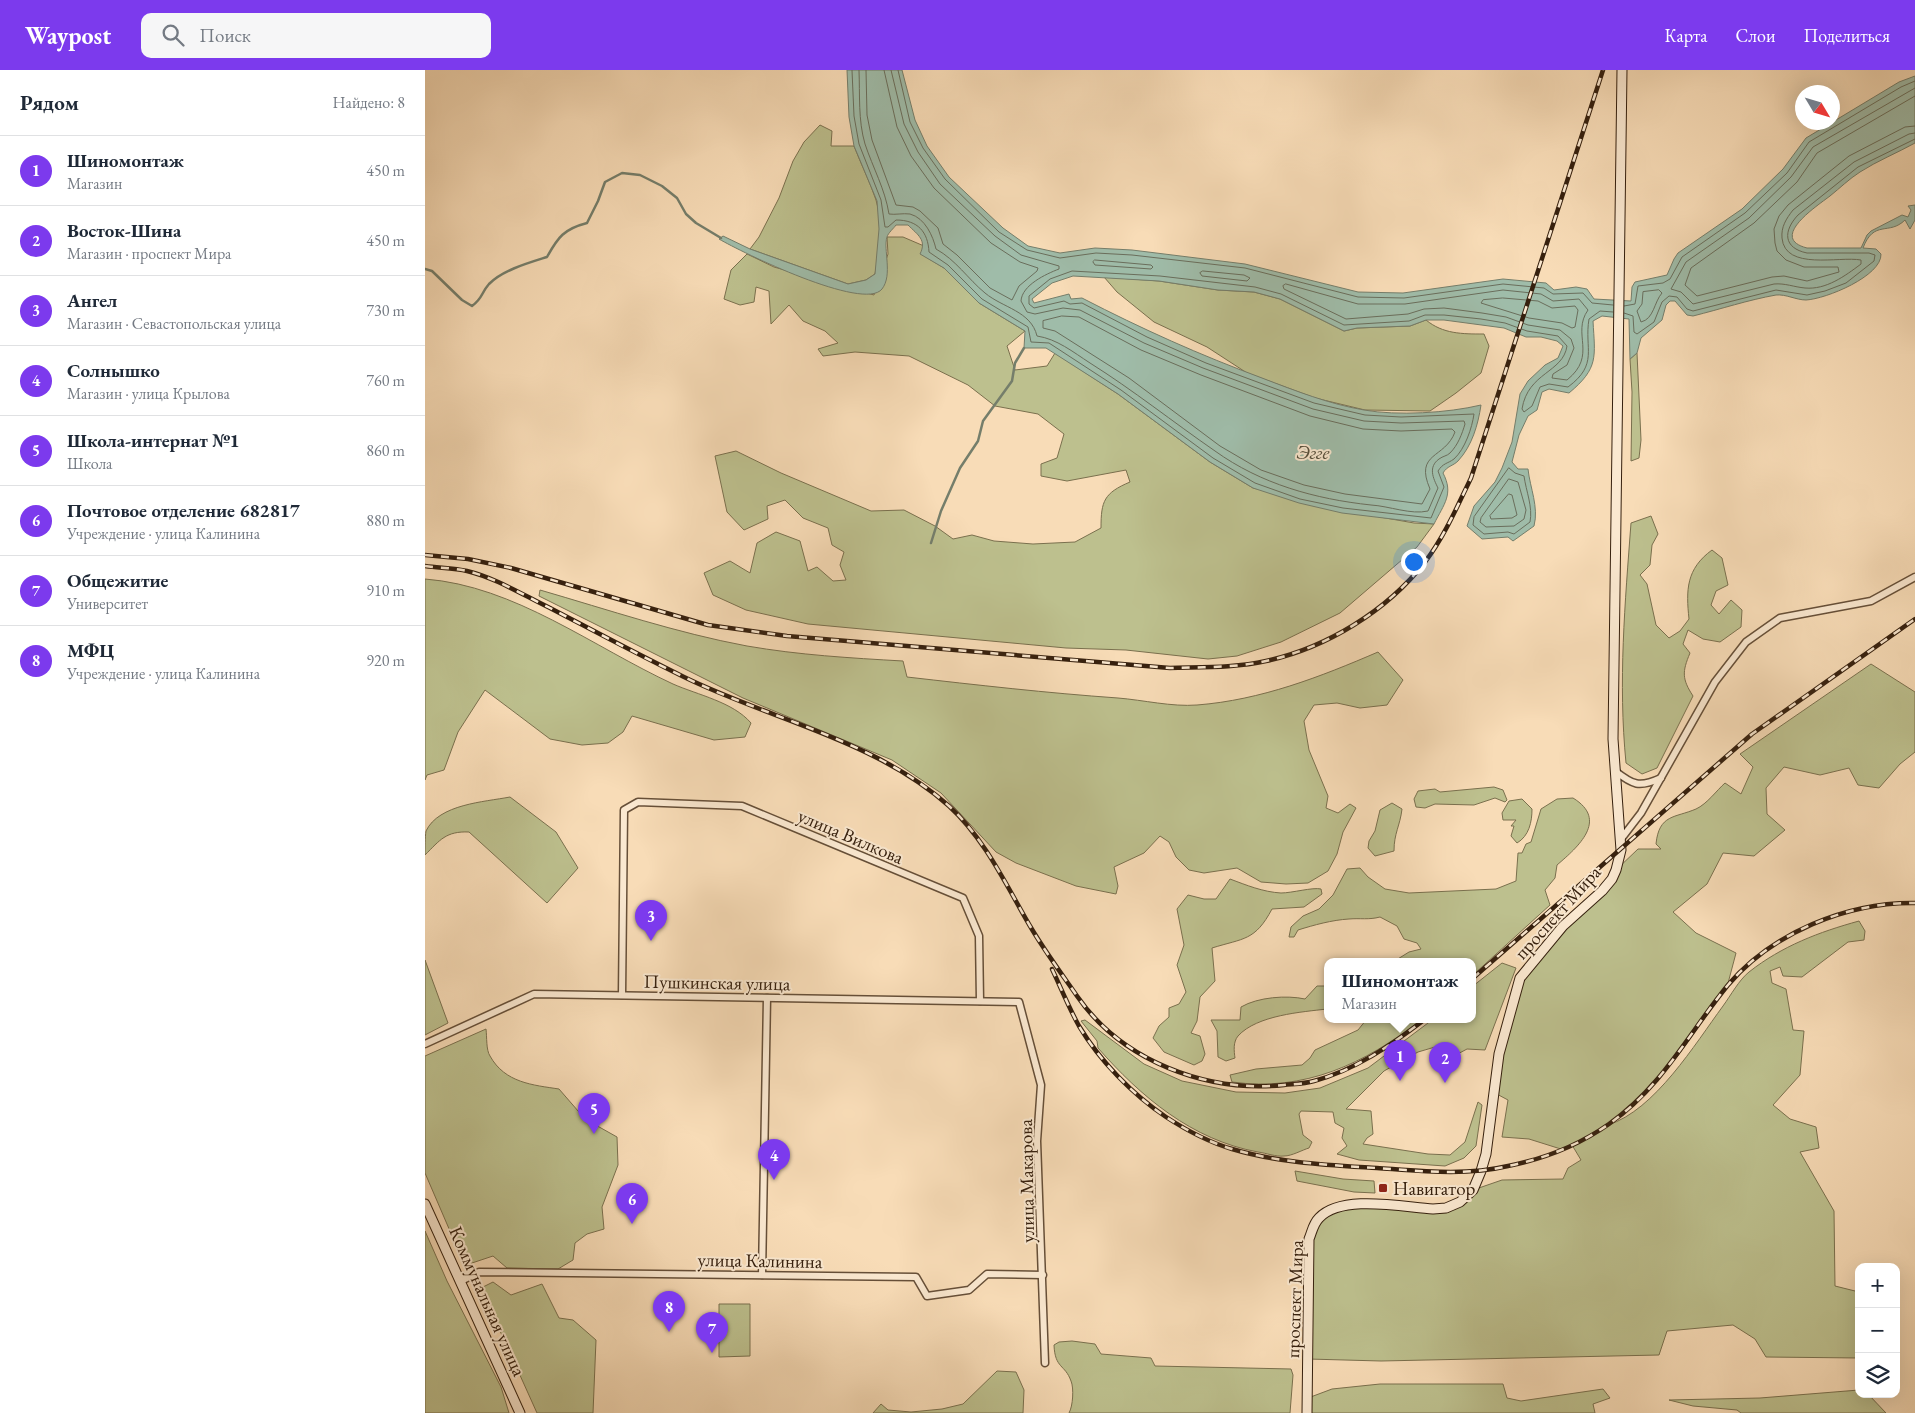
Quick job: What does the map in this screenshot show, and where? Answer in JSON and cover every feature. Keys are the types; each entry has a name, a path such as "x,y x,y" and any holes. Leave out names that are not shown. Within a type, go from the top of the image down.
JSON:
{"main road":[{"name":"проспект Мира","path":"1307,1413 1309,1239 1314,1225 1320,1217 1335,1208 1349,1204 1433,1209 1446,1208 1460,1202 1473,1190 1486,1154 1499,1054 1517,985 1526,969 1563,926 1612,880 1621,850 1613,740 1623,70"},
{"name":"Коммунальная улица","path":"425,1204 520,1413"}],"street":[{"path":"1621,839 1641,814 1715,682 1746,642 1780,618 1871,602 1915,577"},
{"path":"1615,771 1629,782 1645,785 1662,777"},
{"name":"улица Вилкова","path":"622,995 623,810 638,802 742,806 963,898 979,936 980,1001"},
{"name":"Пушкинская улица","path":"425,1044 534,994 1019,1002"},
{"path":"762,1275 767,998"},
{"name":"улица Макарова","path":"1019,1002 1041,1085 1037,1141 1045,1363"},
{"name":"улица Калинина","path":"461,1281 479,1272 916,1277 927,1296 969,1290 987,1274 1043,1275"}],"green space":[{"path":"820,125 832,131 831,146 854,146 876,200 880,227 878,256 875,274 866,280 848,284 750,249 759,237 779,198 793,161 804,142"},
{"path":"887,237 903,237 924,246 921,254 944,268 979,303 1025,331 1007,346 1015,370 1047,366 1055,353 1118,394 1210,462 1253,488 1380,517 1414,523 1434,524 1417,547 1340,613 1281,642 1237,656 1208,659 1126,650 1066,648 808,624 746,610 713,595 704,573 730,561 750,573 757,543 776,532 800,541 808,571 817,567 833,581 846,580 840,565 844,552 832,545 828,528 803,518 785,500 767,506 768,519 744,530 727,512 715,456 736,451 781,473 871,511 904,510 935,526 953,539 972,535 994,541 1033,544 1075,542 1101,528 1103,504 1109,494 1130,482 1126,470 1067,481 1041,476 1041,464 1057,458 1064,434 1038,414 995,406 968,385 909,356 855,352 823,356 818,349 838,343 825,331 803,321 789,305 771,324 769,291 756,287 754,302 740,305 724,299 731,270 747,254 774,267 874,295 888,254"},
{"path":"1104,277 1159,281 1218,290 1254,292 1280,299 1344,331 1357,328 1410,326 1426,320 1446,331 1484,334 1489,346 1481,373 1430,411 1365,410 1315,398 1247,373 1207,347 1154,322 1117,292"},
{"path":"1637,353 1641,440 1639,458 1631,461 1632,392 1630,359"},
{"path":"1651,516 1658,534 1652,545 1650,565 1640,575 1647,584 1656,625 1669,638 1680,631 1689,619 1688,589 1690,581 1697,565 1712,550 1722,558 1728,585 1716,591 1711,605 1719,614 1731,600 1742,610 1741,627 1720,642 1703,639 1688,630 1683,644 1690,653 1684,675 1693,696 1657,768 1642,774 1626,763 1622,673 1623,643 1631,523"},
{"path":"425,579 458,584 490,593 522,606 553,620 673,684 725,704 744,716 751,723 745,737 714,740 632,716 623,732 608,743 582,745 550,739 485,690 458,732 444,770 427,775 425,780"},
{"path":"540,590 643,621 721,641 805,654 903,661 907,677 1012,689 1168,704 1197,705 1267,693 1334,670 1378,652 1403,680 1387,705 1360,708 1337,703 1314,705 1304,721 1309,750 1328,796 1326,808 1338,813 1350,804 1356,808 1343,832 1337,854 1328,871 1308,883 1286,884 1261,882 1237,868 1204,873 1189,870 1176,857 1169,842 1160,836 1144,853 1114,867 1118,886 1116,894 1076,886 1016,863 996,852 941,793 892,760 743,698 539,596"},
{"path":"1871,664 1915,692 1915,752 1900,764 1879,788 1858,785 1849,768 1820,775 1784,767 1766,788 1767,814 1785,830 1754,856 1723,853 1707,884 1673,912 1696,933 1736,953 1727,987 1677,1057 1637,1103 1608,1125 1625,1117 1658,1091 1687,1056 1745,975 1788,947 1830,930 1859,921 1865,931 1864,940 1848,942 1802,977 1783,976 1780,967 1770,971 1772,983 1786,989 1793,1030 1804,1031 1800,1075 1773,1105 1790,1119 1816,1127 1819,1148 1800,1152 1834,1211 1835,1286 1855,1291 1855,1358 1766,1357 1755,1339 1733,1325 1667,1331 1659,1355 1381,1361 1308,1359 1309,1239 1314,1225 1335,1208 1446,1208 1473,1190 1502,1180 1563,1179 1568,1168 1581,1160 1572,1145 1564,1150 1529,1139 1502,1137 1508,1100 1493,1092 1520,978 1602,891 1616,870 1638,849 1661,849 1656,844 1658,834 1664,822 1700,807 1725,783 1741,794 1753,767 1740,754"},
{"path":"1494,787 1503,790 1507,800 1505,802 1495,798 1474,805 1435,804 1425,808 1416,807 1414,799 1418,791 1435,789 1440,792"},
{"path":"510,797 556,832 578,868 547,903 469,832 449,835 439,841 425,855 426,831 432,822 441,815 463,806"},
{"path":"1573,798 1584,806 1589,815 1586,833 1581,842 1557,865 1555,878 1545,890 1550,905 1476,972 1476,958 1399,958 1409,952 1421,949 1417,943 1404,939 1397,926 1380,917 1323,923 1298,930 1294,937 1289,937 1291,927 1303,916 1319,909 1333,895 1347,869 1360,868 1368,877 1385,889 1409,893 1496,889 1516,881 1518,853 1522,853 1526,844 1531,842 1541,809 1557,799"},
{"path":"1522,799 1532,809 1531,819 1527,833 1517,843 1511,836 1514,826 1511,826 1516,820 1503,820 1502,813 1509,801"},
{"path":"1392,803 1402,809 1394,851 1375,856 1368,848 1369,841 1375,831 1380,810"},
{"path":"1230,879 1255,888 1274,892 1286,893 1321,889 1322,894 1304,907 1272,909 1260,927 1248,937 1212,948 1215,981 1200,997 1197,1021 1191,1033 1200,1036 1205,1054 1202,1061 1194,1065 1164,1052 1153,1038 1159,1026 1169,1017 1169,1008 1179,1004 1186,992 1177,965 1184,945 1177,909 1188,895 1204,899 1216,899"},
{"path":"425,960 448,1023 425,1035"},
{"path":"1502,963 1516,968 1485,1050 1467,1049 1454,1056 1435,1047 1418,1052 1384,1071 1346,1109 1371,1111 1373,1134 1363,1144 1428,1154 1450,1155 1465,1142 1478,1102 1482,1105 1476,1146 1464,1158 1445,1166 1359,1160 1337,1154 1347,1146 1342,1138 1344,1128 1335,1123 1333,1112 1301,1111 1299,1114 1303,1135 1312,1142 1309,1148 1287,1156 1258,1152 1211,1138 1169,1114 1132,1083 1098,1048 1097,1041 1081,1021 1085,1020 1144,1064 1182,1081 1236,1092 1285,1093 1320,1088 1368,1068 1428,1023 1476,1023 1476,984"},
{"path":"1317,986 1324,986 1324,1009 1280,1016 1256,1023 1236,1038 1234,1047 1235,1058 1226,1061 1218,1057 1217,1031 1211,1020 1240,1020 1241,1007 1256,1001 1290,997 1305,999"},
{"path":"1364,1023 1417,1023 1378,1050 1333,1071 1284,1083 1232,1082 1230,1075 1256,1069 1302,1065 1315,1050 1358,1030"},
{"path":"486,1029 489,1053 503,1072 520,1081 559,1089 585,1119 617,1137 618,1165 602,1207 604,1229 587,1234 575,1243 573,1260 558,1269 507,1268 493,1256 469,1264 456,1245 425,1173 425,1056"},
{"path":"1295,1171 1343,1179 1374,1181 1375,1193 1354,1192 1297,1181"},
{"path":"425,1231 447,1281 501,1387 509,1413 425,1413"},
{"path":"493,1282 511,1295 542,1284 559,1318 573,1320 596,1340 593,1413 537,1413 487,1302 483,1287"},
{"path":"719,1304 750,1304 750,1356 719,1357"},
{"path":"1072,1341 1095,1344 1101,1354 1151,1358 1155,1366 1291,1369 1293,1375 1290,1413 1069,1413 1072,1402 1072,1384 1069,1376 1056,1358 1054,1345 1059,1342"},
{"path":"997,1371 1016,1372 1024,1390 1023,1413 873,1413 881,1404 888,1410 911,1412 942,1409 963,1404"},
{"path":"1380,1384 1503,1384 1507,1398 1521,1401 1603,1389 1610,1398 1593,1404 1595,1413 1307,1413 1308,1398 1332,1389"},
{"path":"1855,1390 1855,1398 1872,1398 1886,1413 1741,1413 1737,1410 1693,1406 1669,1400 1760,1398"}],"water":[{"name":"Эгге","path":"847,70 902,70 915,120 927,146 949,177 1003,228 1028,246 1060,253 1095,248 1132,250 1245,264 1358,292 1403,293 1503,279 1546,283 1554,290 1576,287 1587,289 1594,299 1631,301 1632,287 1635,282 1667,275 1678,253 1742,209 1783,169 1806,138 1819,130 1840,130 1840,118 1899,82 1915,76 1915,143 1873,164 1852,178 1807,214 1799,222 1792,237 1796,243 1807,248 1861,248 1871,231 1902,215 1908,217 1911,210 1908,206 1915,205 1915,220 1910,229 1905,220 1899,225 1872,234 1867,239 1863,248 1876,249 1881,254 1879,262 1873,270 1863,278 1839,291 1815,299 1806,300 1776,295 1693,316 1687,315 1675,301 1670,301 1666,305 1662,320 1641,338 1637,353 1630,359 1629,319 1602,316 1593,321 1593,361 1586,376 1569,393 1549,389 1542,392 1537,410 1528,416 1519,435 1512,462 1518,469 1528,469 1535,505 1534,526 1513,541 1508,537 1482,539 1467,526 1474,506 1495,482 1502,468 1512,442 1520,394 1528,381 1545,365 1558,358 1563,346 1557,341 1541,337 1526,337 1504,328 1444,320 1426,320 1410,326 1357,328 1344,331 1280,299 1254,292 1218,290 1159,281 1073,276 1052,283 1032,299 1034,303 1069,294 1071,299 1082,298 1194,351 1325,401 1377,412 1392,413 1438,412 1481,405 1471,442 1458,461 1443,473 1448,493 1434,524 1342,513 1299,503 1253,488 1210,462 1118,394 1046,348 1024,348 1025,331 979,303 944,268 920,254 922,241 908,225 896,225 888,235 886,242 887,277 882,289 871,294 852,293 802,278 751,256 719,239 723,236 750,249 848,284 866,280 875,274 879,229 877,201 854,146 849,117"}],"waterway":[{"path":"425,269 432,271 462,300 472,306 486,287 495,279 516,268 547,257 555,244 567,231 587,223 605,182 622,173 640,175 662,186 677,198 686,214 696,223 721,238"},
{"path":"931,543 941,511 960,468 978,441 983,421 1012,381 1015,363 1024,348"}],"railway":[{"path":"425,555 468,559 511,568 708,625 787,636 1170,668 1242,665 1266,661 1311,647 1354,625 1393,596 1425,562 1450,522 1471,478 1603,70"},
{"path":"425,566 467,571 499,582 684,677 856,748 889,764 920,783 949,806 973,833 994,863 1041,944 1077,996 1096,1019 1117,1038 1142,1055 1168,1068 1225,1084 1255,1086 1306,1083 1358,1064 1385,1048 1420,1023"},
{"path":"1476,975 1752,734 1915,619"},
{"path":"1052,969 1079,1026 1107,1064 1153,1108 1206,1139 1250,1154 1304,1163 1427,1171 1476,1171 1508,1166 1548,1155 1573,1145 1609,1124 1645,1093 1674,1059 1728,985 1766,950 1813,924 1838,915 1863,908 1915,903"}],"place":[{"name":"Ангел","path":"651,941"},
{"name":"Шиномонтаж","path":"1400,1081"},
{"name":"Восток-Шина","path":"1445,1083"},
{"name":"Школа-интернат №1","path":"594,1134"},
{"name":"Солнышко","path":"774,1180"},
{"name":"Навигатор","path":"1383,1188"},
{"name":"Почтовое отделение 682817","path":"632,1224"},
{"name":"МФЦ","path":"669,1332"},
{"name":"Общежитие","path":"712,1353"}]}
